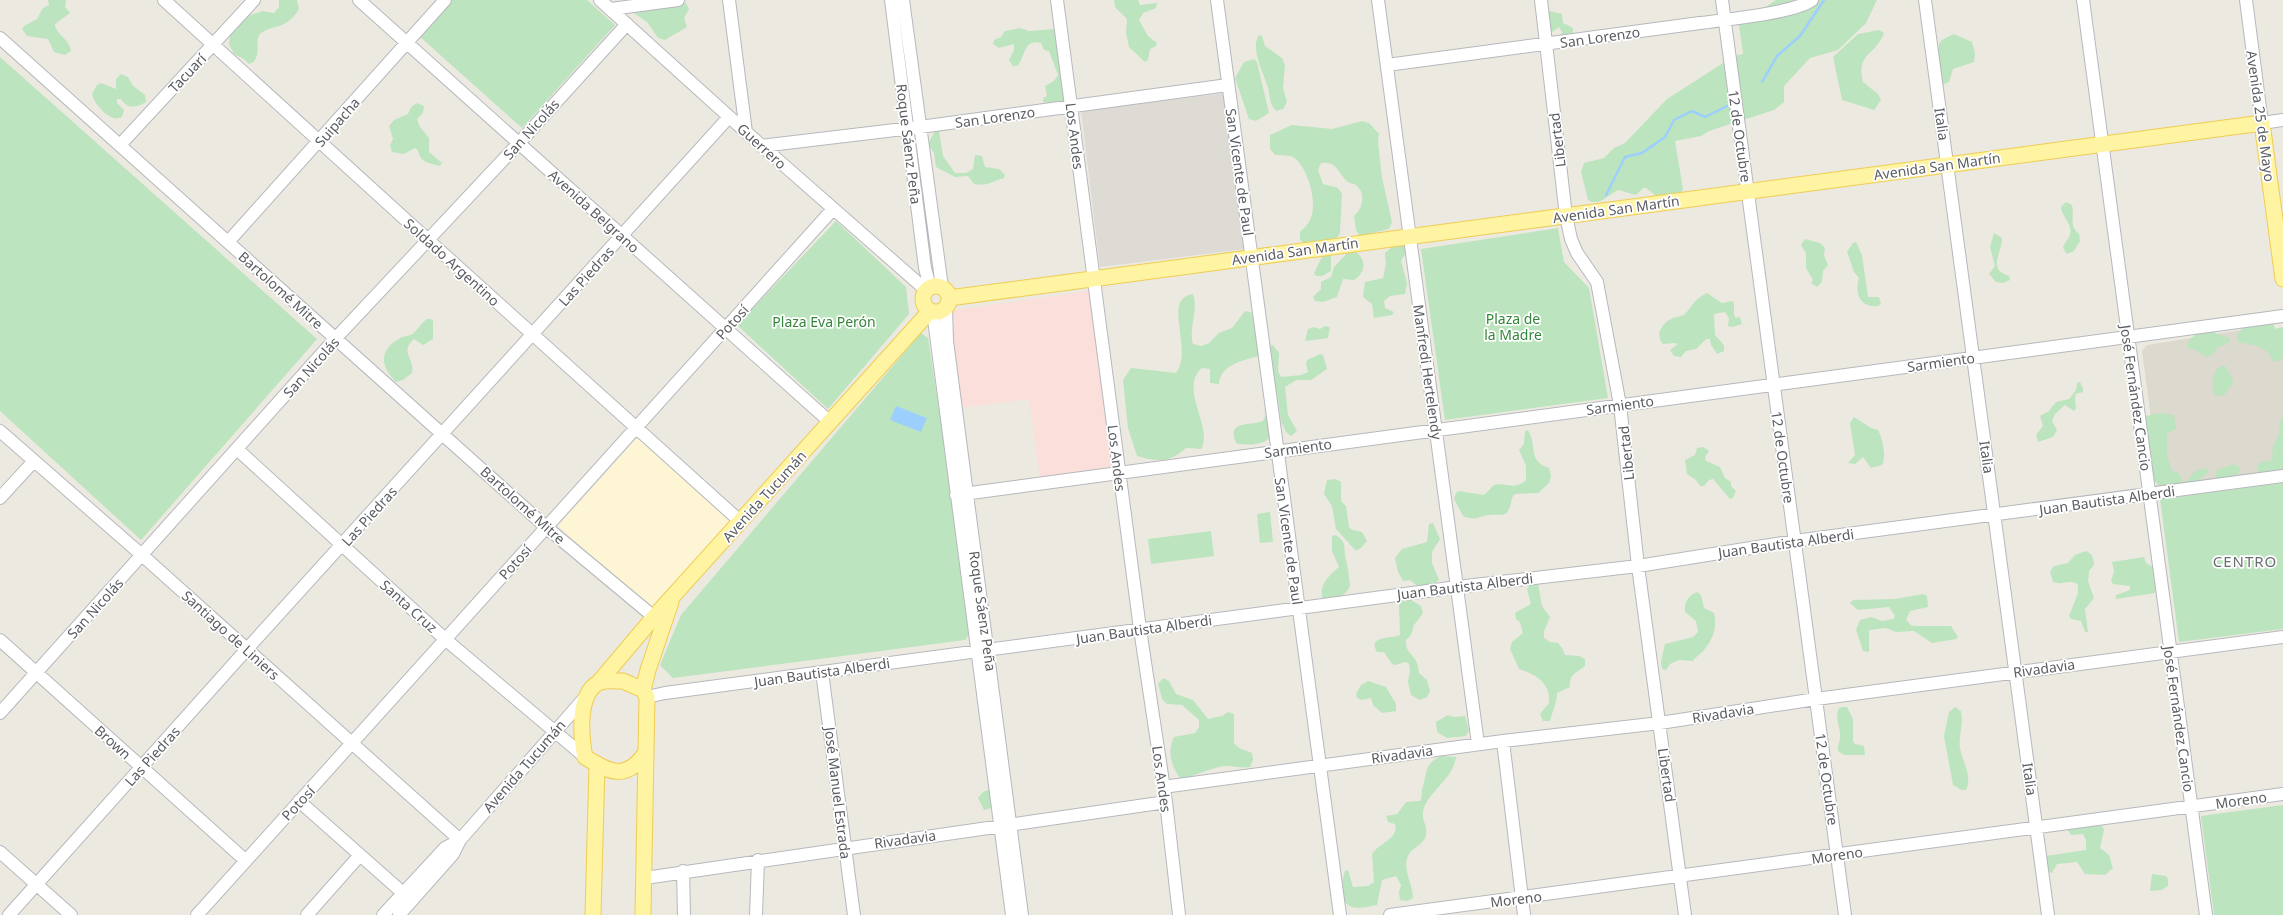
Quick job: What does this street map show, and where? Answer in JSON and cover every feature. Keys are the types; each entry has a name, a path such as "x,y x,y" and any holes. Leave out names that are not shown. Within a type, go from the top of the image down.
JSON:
{"main road":[{"name":"Avenida San Martín","path":"936,299 2262,123"},
{"name":"Avenida 25 de Mayo","path":"2262,123 2283,279"},
{"name":"Avenida Tucumán","path":"599,682 654,617 672,599 830,422 936,299"},
{"path":"643,915 645,878 645,694 648,670 672,599"},
{"path":"593,915 591,761 582,722 584,705 588,693 599,682 623,682 645,694"},
{"path":"591,761 616,772 628,770 641,760 646,752"}],"street":[{"name":"Soldado Argentino","path":"164,0 532,335 637,427 741,522"},
{"name":"Tacuarí","path":"120,146 254,0"},
{"name":"Avenida Belgrano","path":"359,0 830,422"},
{"name":"Suipacha","path":"228,242 445,0"},
{"name":"Guerrero","path":"600,0 761,146 936,299"},
{"path":"610,9 678,0"},
{"path":"729,0 746,132"},
{"name":"Roque Sáenz Peña","path":"891,0 925,268 936,299"},
{"name":"Roque Sáenz Peña","path":"903,0 920,128 936,299 1005,824 1012,915"},
{"name":"Los Andes","path":"1057,0 1140,629 1166,802 1179,915"},
{"name":"San Vicente de Paul","path":"1217,0 1340,915"},
{"name":"Manfredi Hertelendy","path":"1378,0 1478,744"},
{"name":"Libertad","path":"1541,0 1566,216 1577,253 1597,282 1620,405 1638,566 1685,915"},
{"name":"12 de Octubre","path":"1722,0 1845,915"},
{"name":"San Lorenzo","path":"1386,65 1791,9 1802,6 1812,0"},
{"name":"Italia","path":"1925,0 2048,915"},
{"name":"José Fernández Cancio","path":"2083,0 2206,915"},
{"name":"Avenida 25 de Mayo","path":"2246,0 2262,123"},
{"name":"San Nicolás","path":"0,713 238,450 335,339 518,143 626,24"},
{"name":"Bartolomé Mitre","path":"0,38 335,339 443,433 546,528 654,617"},
{"name":"San Lorenzo","path":"761,146 907,128 920,128 1228,85"},
{"name":"Las Piedras","path":"9,915 142,768 246,649 343,545 729,117"},
{"name":"Avenida San Martín","path":"2262,123 2283,120"},
{"name":"Potosí","path":"196,915 352,744 445,638 833,209"},
{"name":"Sarmiento","path":"962,494 2283,316"},
{"name":"Santiago de Liniers","path":"0,431 143,556 460,840"},
{"name":"Santa Cruz","path":"238,450 445,638 553,732 591,761"},
{"path":"0,498 34,462"},
{"name":"Juan Bautista Alberdi","path":"645,694 983,651 1457,587 1638,566 1795,541 2283,476"},
{"name":"Rivadavia","path":"1163,786 1478,744 1660,723 1816,699 2283,636"},
{"name":"Brown","path":"0,640 245,860"},
{"name":"José Manuel Estrada","path":"822,672 854,915"},
{"name":"Avenida Tucumán","path":"399,915 453,854 460,840 588,693"},
{"path":"1503,741 1524,915"},
{"name":"Moreno","path":"1390,915 1680,877 2036,826 2283,794"},
{"path":"299,801 403,893"},
{"name":"Rivadavia","path":"645,878 846,847 1166,802"},
{"name":"Roque Sáenz Peña","path":"1005,824 1022,915"},
{"name":"Avenida Tucumán","path":"383,915 445,848 460,840"},
{"path":"0,852 71,915"},
{"path":"308,915 360,855"},
{"path":"756,915 758,860"},
{"path":"683,871 684,915"}],"shaded area":[{"path":"1226,93 1245,249 1100,267 1081,111"},
{"path":"1089,291 1114,468 1040,478 1029,399 960,408 947,311"},
{"path":"2272,325 2279,332 2283,357 2283,471 2168,485 2159,479 2142,351 2147,345"},
{"path":"637,438 730,521 651,609 558,526"}],"green space":[{"path":"48,0 66,0 65,7 70,13 55,24 57,31 70,47 71,51 65,55 54,52 48,39 27,36 22,29 24,26 37,19 43,8 49,5"},
{"path":"279,0 297,0 299,9 289,21 264,31 259,35 257,56 253,62 249,64 244,59 234,54 229,44 231,30 245,17 263,11 274,13 279,7"},
{"path":"451,0 587,0 615,25 522,128 419,36"},
{"path":"1114,0 1138,0 1140,5 1157,3 1156,8 1143,13 1139,20 1148,36 1157,43 1156,46 1150,49 1148,60 1145,62 1129,47 1126,33 1127,19 1115,7"},
{"path":"1776,0 1877,0 1866,23 1838,50 1810,58 1784,86 1784,102 1774,110 1709,131 1701,136 1675,141 1683,189 1679,196 1660,199 1646,188 1643,188 1636,195 1618,190 1600,201 1592,202 1588,200 1581,172 1584,163 1604,158 1614,148 1625,143 1667,99 1734,56 1743,54 1739,25"},
{"path":"682,2 686,3 689,9 684,18 687,27 665,40 658,38 648,23 634,13 632,9"},
{"path":"1550,11 1562,14 1563,23 1573,28 1573,35 1561,37 1562,32 1559,27 1551,33 1548,12"},
{"path":"1020,28 1029,31 1054,29 1065,103 1057,104 1043,102 1043,98 1047,96 1045,86 1054,81 1058,75 1049,51 1044,50 1041,43 1031,43 1017,66 1013,66 1009,60 1014,50 1014,44 999,48 993,44 994,40 1001,37 1005,31"},
{"path":"1879,30 1884,33 1876,47 1864,60 1862,65 1863,82 1878,94 1881,100 1874,110 1842,100 1833,57 1858,34"},
{"path":"1954,34 1972,42 1975,54 1974,62 1953,69 1949,82 1942,85 1938,62 1939,44 1942,40"},
{"path":"1259,35 1262,36 1265,46 1282,58 1285,65 1283,88 1287,102 1283,109 1276,111 1273,108 1260,67 1256,46"},
{"path":"0,57 317,339 141,540 0,411"},
{"path":"1254,59 1257,62 1269,113 1256,121 1249,119 1235,78 1244,62"},
{"path":"121,74 128,77 133,86 145,95 146,102 139,105 129,106 126,105 121,99 117,99 117,103 124,110 122,117 113,118 99,108 92,94 97,85 101,83 116,89 116,79"},
{"path":"417,103 424,106 423,113 417,119 420,127 429,138 429,152 442,163 440,166 423,160 418,150 415,148 404,154 392,152 390,145 393,139 389,126 394,120 408,114 411,107"},
{"path":"1362,121 1369,123 1379,134 1378,141 1382,178 1392,222 1389,229 1360,236 1356,230 1354,216 1357,213 1362,201 1359,189 1355,184 1344,179 1337,168 1331,164 1321,163 1318,170 1323,184 1338,188 1342,194 1340,233 1338,237 1328,243 1305,245 1300,239 1300,232 1309,222 1312,213 1313,197 1311,188 1305,172 1294,157 1275,155 1270,149 1270,135 1292,125 1332,129"},
{"path":"935,131 939,131 943,156 955,173 966,173 973,169 975,155 982,156 985,167 999,169 1005,175 1004,178 979,185 974,184 968,176 955,177 936,167 934,153 928,144"},
{"path":"2066,202 2072,205 2073,224 2079,234 2080,241 2074,251 2067,254 2063,248 2071,230 2061,207"},
{"name":"Plaza Eva Perón","path":"836,221 906,287 909,314 828,409 737,325"},
{"name":"Plaza de la Madre","path":"1558,228 1564,262 1589,288 1608,398 1445,420 1421,249"},
{"path":"1994,233 2002,238 1997,259 1998,269 2002,273 2009,276 2010,280 2003,283 1996,282 1989,274 1995,266 1990,247"},
{"path":"1805,239 1820,243 1825,248 1824,255 1828,265 1823,271 1822,282 1817,287 1811,283 1813,280 1806,268 1806,253 1801,245"},
{"path":"1856,242 1862,255 1868,297 1879,297 1881,304 1878,306 1867,305 1858,294 1857,289 1859,278 1854,272 1847,252 1853,243"},
{"path":"1405,244 1407,251 1401,261 1407,283 1405,294 1390,296 1384,301 1385,308 1394,312 1392,315 1374,318 1372,304 1363,297 1365,282 1383,278 1386,264 1385,253 1391,248 1392,245"},
{"path":"1351,249 1360,256 1362,260 1362,272 1354,280 1343,279 1337,297 1323,302 1315,301 1313,297 1321,289 1321,282 1331,277 1334,267"},
{"path":"1325,251 1331,256 1331,271 1322,276 1316,276 1314,273"},
{"path":"1707,293 1722,303 1732,301 1734,304 1734,315 1736,318 1740,317 1742,324 1732,327 1728,326 1729,318 1725,312 1714,314 1715,335 1724,345 1724,351 1717,354 1711,345 1710,339 1706,339 1696,349 1686,351 1681,357 1674,356 1670,350 1678,344 1663,344 1660,340 1659,336 1663,325 1675,317 1684,315 1697,299"},
{"path":"1193,294 1195,307 1192,332 1193,344 1201,346 1209,343 1219,333 1232,328 1245,311 1251,312 1257,334 1259,356 1233,364 1223,372 1219,384 1210,383 1210,369 1202,368 1196,376 1194,386 1195,397 1204,440 1201,449 1186,448 1169,459 1163,460 1137,456 1128,428 1123,380 1131,368 1176,373 1181,363 1182,352 1178,315 1179,305 1184,298"},
{"path":"427,319 431,319 433,321 433,339 423,345 414,339 408,348 408,356 411,363 412,373 403,380 396,382 390,376 384,363 386,352 394,342 402,337 411,335"},
{"path":"2273,322 2275,329 2283,327 2283,358 2278,362 2272,360 2266,351 2258,346 2238,342 2237,335 2244,326"},
{"path":"1325,326 1330,327 1328,338 1305,341 1308,329 1314,327 1320,329"},
{"path":"2202,330 2213,330 2215,333 2229,338 2230,342 2217,348 2213,354 2206,357 2196,350 2189,349 2187,346 2190,339"},
{"path":"921,333 928,338 973,629 965,640 673,678 660,665 681,615"},
{"path":"1273,345 1279,353 1278,371 1281,377 1301,375 1308,372 1306,364 1307,360 1320,354 1323,355 1327,369 1311,380 1296,380 1285,387 1288,415 1297,431 1291,436 1286,432 1281,421 1277,392 1273,386 1269,346"},
{"path":"2225,366 2233,379 2233,383 2224,395 2216,396 2213,389 2213,380 2218,368"},
{"path":"2080,382 2083,392 2076,394 2076,408 2074,411 2065,405 2055,414 2052,421 2057,430 2053,437 2038,442 2036,435 2043,426 2040,416 2049,411 2056,402 2069,399 2076,390 2077,383"},
{"path":"1265,409 1269,409 1270,438 1263,442 1254,444 1236,443 1234,431 1237,427 1263,421 1266,414"},
{"path":"2160,413 2174,415 2176,429 2167,434 2167,453 2172,471 2179,473 2184,483 2182,486 2161,488 2151,477 2150,448 2145,416"},
{"path":"2283,416 2283,469 2262,473 2258,471 2258,464 2272,460 2273,445 2280,432 2279,425"},
{"path":"1854,417 1871,428 1878,430 1884,453 1882,465 1871,468 1863,457 1855,464 1848,463 1855,455 1850,423"},
{"path":"1528,430 1531,436 1535,457 1538,462 1549,468 1551,476 1549,483 1538,493 1515,494 1512,498 1507,513 1505,514 1487,515 1475,518 1463,516 1454,499 1456,493 1459,491 1484,495 1494,485 1502,484 1514,486 1526,480 1526,466 1519,450 1524,444 1525,431"},
{"path":"1703,447 1709,451 1705,457 1706,461 1720,467 1725,478 1731,482 1731,486 1736,491 1733,498 1730,499 1713,479 1709,480 1704,486 1700,486 1696,480 1687,474 1685,460 1695,455 1697,448"},
{"path":"2234,464 2240,468 2238,475 2228,480 2217,481 2215,477 2217,470"},
{"path":"2205,468 2209,471 2199,480 2188,486 2186,482 2195,471"},
{"path":"1335,479 1341,482 1341,501 1346,506 1349,527 1352,530 1362,532 1367,541 1356,551 1336,529 1332,506 1324,494 1327,480"},
{"path":"2283,483 2283,629 2179,642 2160,499"},
{"path":"1270,512 1273,542 1260,543 1257,514"},
{"path":"1433,523 1440,539 1432,552 1432,563 1439,580 1430,587 1419,587 1410,580 1403,581 1398,572 1395,558 1402,549 1427,542 1429,524"},
{"path":"1211,531 1214,556 1151,564 1148,539"},
{"path":"1336,535 1344,544 1350,585 1346,592 1340,597 1323,600 1323,586 1331,574 1339,567 1332,551 1332,536"},
{"path":"2086,551 2090,553 2094,561 2094,565 2089,571 2088,581 2094,598 2085,609 2088,632 2085,632 2081,621 2071,619 2069,616 2078,593 2078,585 2072,582 2053,582 2050,572 2054,566 2068,563 2075,555"},
{"path":"2144,557 2146,563 2153,567 2156,585 2155,593 2116,599 2116,595 2130,590 2130,586 2113,584 2111,581 2114,571 2112,562"},
{"path":"1531,583 1538,583 1542,606 1550,617 1544,631 1544,638 1550,642 1558,643 1565,655 1579,656 1585,659 1585,666 1572,676 1570,687 1557,693 1550,721 1543,721 1540,714 1549,703 1548,690 1536,677 1519,669 1510,649 1512,642 1523,633 1520,622 1516,619 1515,613 1531,604 1527,589"},
{"path":"1697,592 1701,595 1704,608 1714,613 1715,628 1712,637 1704,650 1693,661 1679,660 1670,664 1666,670 1662,669 1661,661 1665,644 1693,637 1698,632 1696,621 1685,612 1687,600 1691,595"},
{"path":"1923,594 1927,596 1928,607 1910,611 1906,620 1912,626 1951,626 1958,637 1956,639 1932,643 1914,631 1896,632 1886,628 1869,630 1869,652 1863,651 1856,630 1860,620 1871,617 1882,621 1893,619 1895,616 1889,607 1858,610 1850,603 1853,600 1895,599"},
{"path":"1411,600 1421,606 1423,613 1414,625 1411,635 1406,640 1407,649 1418,666 1419,673 1427,680 1430,691 1427,697 1420,700 1411,695 1408,682 1410,671 1409,664 1406,662 1395,665 1392,664 1384,652 1377,652 1375,647 1375,643 1378,640 1400,635 1400,602"},
{"path":"1163,678 1169,681 1176,694 1193,700 1208,719 1222,716 1228,712 1234,714 1234,743 1239,748 1252,753 1253,760 1250,767 1223,766 1181,779 1171,759 1172,742 1174,737 1195,733 1199,727 1199,720 1182,705 1167,704 1162,699 1158,684"},
{"path":"1368,681 1386,687 1396,704 1396,711 1382,713 1373,705 1371,698 1361,700 1357,698 1356,694 1361,685"},
{"path":"1847,707 1853,719 1853,741 1855,744 1864,746 1865,755 1844,755 1838,751 1840,734 1837,716 1839,708"},
{"path":"1955,707 1961,711 1962,716 1960,744 1961,753 1968,774 1968,784 1966,790 1962,790 1953,785 1944,736 1949,712"},
{"path":"1448,715 1454,717 1465,716 1469,730 1466,736 1447,738 1437,732 1436,722"},
{"path":"1441,756 1456,757 1452,770 1429,799 1423,810 1423,818 1426,828 1425,838 1412,850 1406,861 1413,898 1407,901 1400,900 1399,892 1401,885 1396,876 1382,880 1377,905 1359,908 1346,904 1343,900 1342,882 1345,871 1348,870 1353,887 1368,886 1374,882 1372,854 1391,837 1395,829 1395,824 1388,822 1386,816 1397,814 1406,802 1420,801 1427,770 1431,762"},
{"path":"990,789 995,801 991,808 984,810 978,798 983,792"},
{"path":"2283,805 2283,915 2214,915 2201,816"},
{"path":"2096,824 2103,827 2104,830 2100,848 2109,855 2113,868 2105,875 2085,874 2077,862 2057,864 2052,873 2048,872 2046,856 2086,850 2086,840 2083,834 2071,835 2067,829 2070,827"},
{"path":"2152,874 2166,876 2168,879 2168,886 2162,890 2150,891"}],"water":[{"path":"896,406 927,418 921,432 890,420"}],"waterway":[{"path":"1762,82 1777,56 1800,36 1824,0"},
{"path":"1606,195 1625,157 1642,153 1665,137 1674,120 1692,111 1705,117 1727,106"}],"district":[{"name":"CENTRO","path":"2245,561"}]}
